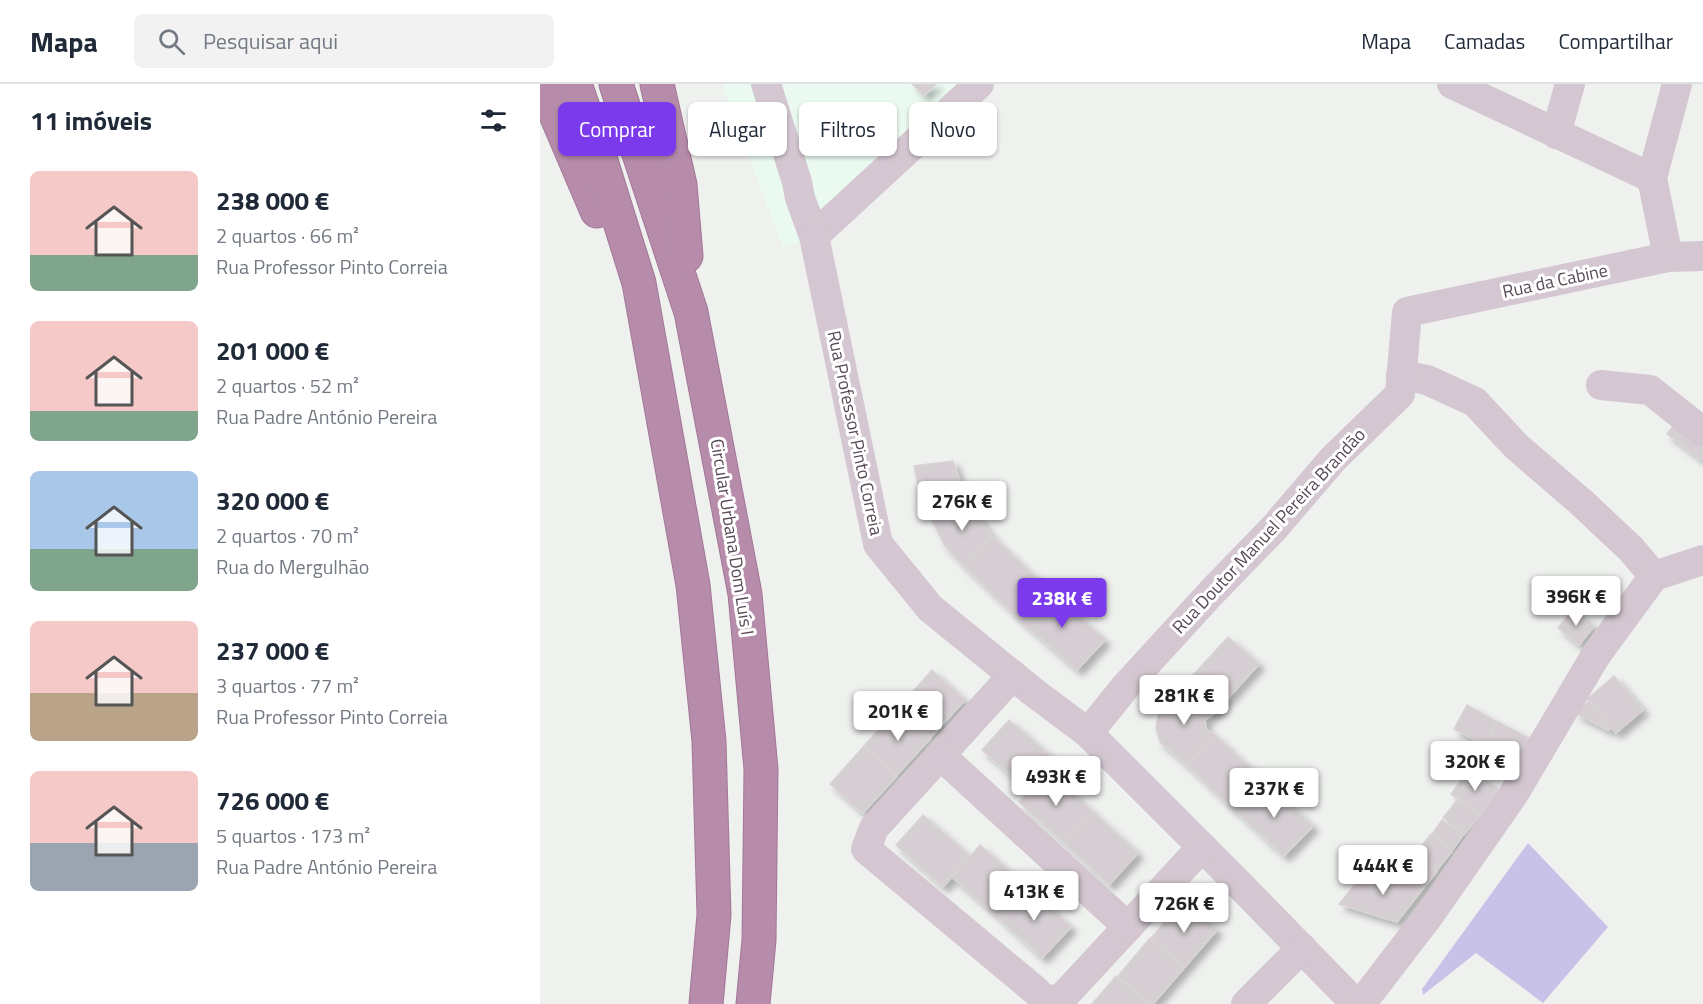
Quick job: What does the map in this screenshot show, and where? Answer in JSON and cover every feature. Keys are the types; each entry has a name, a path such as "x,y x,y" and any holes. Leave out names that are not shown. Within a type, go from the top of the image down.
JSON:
{"highway":[{"path":"541,84 609,238 639,283"},
{"path":"575,84 639,283 693,585 709,741 714,915 706,1004"},
{"name":"Circular Urbana Dom Luís I","path":"616,84 691,312 745,594 761,769 759,940 753,1004"},
{"path":"657,84 680,185 691,312"}],"street":[{"path":"814,236 979,84"},
{"path":"1452,84 1652,178"},
{"path":"1556,134 1570,84"},
{"path":"1668,257 1652,178 1677,84"},
{"name":"Rua Professor Pinto Correia","path":"770,86 800,198 814,236 878,544 930,608 1088,733 1356,1004"},
{"name":"Rua da Cabine","path":"1407,312 1668,257 1703,256"},
{"name":"Rua Doutor Manuel Pereira Brandão","path":"1088,733 1133,679 1274,528 1333,459 1400,394 1407,312"},
{"path":"1401,375 1427,380 1475,402 1516,446 1631,549 1654,576"},
{"path":"1601,385 1650,390 1703,432"},
{"path":"1361,1004 1430,914 1514,795 1596,655 1654,576 1703,560"},
{"path":"1012,675 874,828 866,849 1045,1001 1062,998 1202,847"},
{"path":"940,755 1128,927"},
{"path":"1246,1004 1302,948"}],"shaded area":[{"path":"722,84 994,84 974,102 909,102 909,156 914,156 883,184 852,221 783,248 749,156 787,156 787,102 729,102"},
{"path":"1528,843 1608,927 1543,1003 1476,953 1423,995 1422,989"}],"building":[{"path":"912,84 936,84 924,96"},
{"path":"1679,418 1690,426 1678,442 1667,434"},
{"path":"1690,426 1703,442 1694,454 1678,442"},
{"path":"1703,442 1703,458 1701,460 1694,454"},
{"path":"953,461 967,501 932,520 920,495 914,466"},
{"path":"967,501 992,536 965,567 945,546 932,520"},
{"path":"992,536 1048,589 1019,619 965,567"},
{"path":"1048,589 1105,640 1077,670 1019,619"},
{"path":"1573,609 1594,626 1579,645 1558,628"},
{"path":"1228,637 1259,664 1214,714 1183,686"},
{"path":"932,670 965,700 931,737 898,708"},
{"path":"1614,676 1643,710 1616,733 1587,699"},
{"path":"1183,686 1214,714 1205,720 1206,729 1215,735 1187,765 1160,742 1156,728 1158,715"},
{"path":"1589,701 1612,728 1608,730 1575,713"},
{"path":"1467,705 1498,722 1485,745 1454,729"},
{"path":"898,708 931,738 897,775 864,746"},
{"path":"1009,720 1056,761 1029,791 982,750"},
{"path":"1498,722 1529,738 1516,762 1485,746"},
{"path":"1215,735 1263,780 1235,811 1187,765"},
{"path":"864,746 897,776 863,813 830,784"},
{"path":"1469,769 1498,789 1480,815 1451,794"},
{"path":"1048,771 1093,812 1064,843 1019,802"},
{"path":"1264,781 1313,826 1284,856 1236,811"},
{"path":"1458,799 1479,816 1464,835 1443,818"},
{"path":"1093,812 1138,853 1109,885 1064,843"},
{"path":"923,815 970,856 943,887 896,845"},
{"path":"1442,820 1463,835 1453,849 1432,834"},
{"path":"1431,834 1452,851 1437,870 1416,853"},
{"path":"980,845 1025,885 997,916 952,877"},
{"path":"1416,854 1437,871 1422,890 1401,873"},
{"path":"1392,867 1422,890 1397,922 1339,904 1363,874 1378,884"},
{"path":"1025,885 1071,927 1042,958 997,916"},
{"path":"1183,901 1217,930 1185,967 1151,938"},
{"path":"1150,938 1184,968 1153,1004 1150,1004 1118,976"},
{"path":"1116,976 1148,1004 1092,1004"}]}
